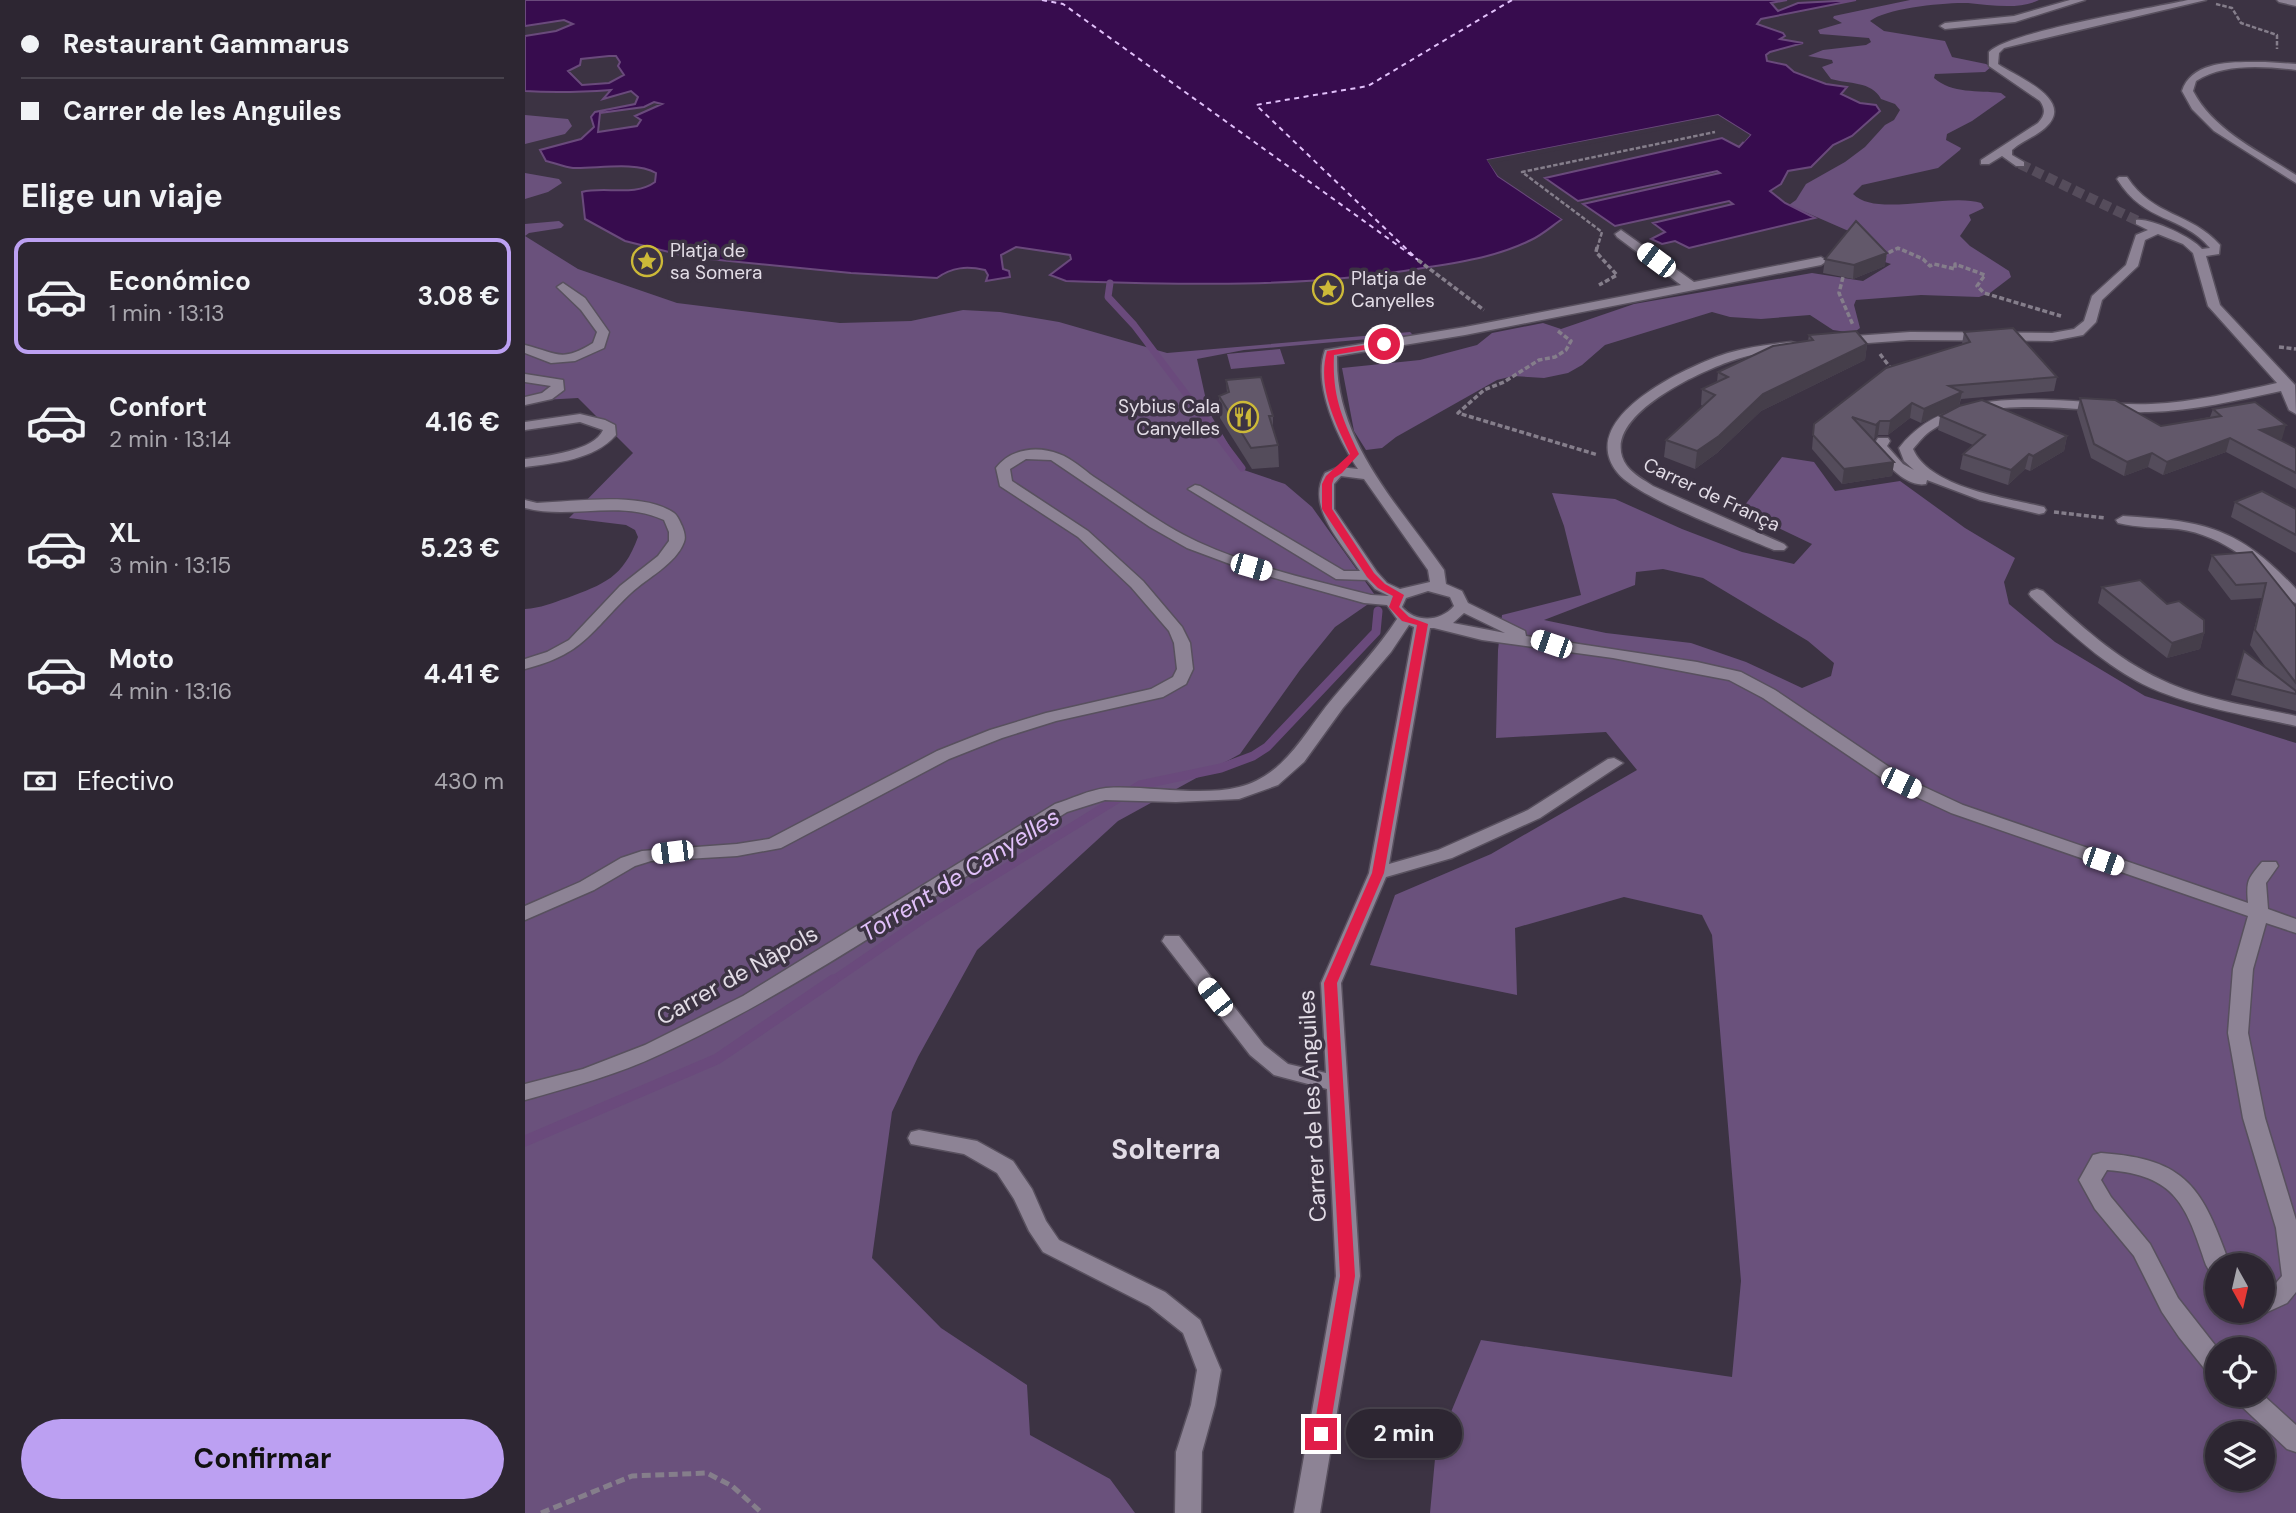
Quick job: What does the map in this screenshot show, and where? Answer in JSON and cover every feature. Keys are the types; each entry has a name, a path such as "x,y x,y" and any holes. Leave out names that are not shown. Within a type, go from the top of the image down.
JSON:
{"street":[{"path":"1945,26 2015,19 2080,0"},
{"path":"1985,162 2042,126 2048,120 2052,109 2042,96 1994,66 1994,52 2001,46 2201,0"},
{"path":"2282,0 2296,3"},
{"path":"2001,46 1993,41 2015,19"},
{"path":"2296,66 2240,64 2206,71 2191,79 2187,88 2198,109 2221,129 2296,180"},
{"path":"2005,149 2007,156 2019,164"},
{"path":"2123,179 2129,192 2140,203 2193,229 2216,247 2215,251 2200,253"},
{"path":"2140,222 2182,239 2200,253 2212,303 2288,385 2296,410"},
{"path":"1826,342 1910,336 2052,337 2078,332 2090,322 2096,299 2132,266 2140,238 2156,230"},
{"path":"1621,234 1692,287"},
{"path":"1438,587 1436,570 1354,454 1337,418 1328,383 1330,353 1502,323 1821,261"},
{"path":"525,349 549,359 562,359 578,356 599,345 603,332 598,321 576,296 563,287"},
{"name":"Carrer de França","path":"1779,547 1648,489 1630,478 1616,459 1618,432 1634,408 1648,396 1730,357 1804,344"},
{"path":"525,378 558,383 558,390 547,396 525,401"},
{"path":"2039,510 1988,499 1919,468 1906,453 1908,444 1924,429 1953,415 2003,405 2119,408 2180,406 2288,385"},
{"path":"525,426 578,418 603,422 610,428 609,435 589,449 562,458 525,463"},
{"path":"1883,441 1880,446 1883,451 1908,474 1943,489 1965,490"},
{"path":"525,914 576,891 628,862 649,855 737,850 774,844 943,755 996,734 1052,717 1157,693 1180,680 1185,669 1185,654 1176,630 1137,584 1093,543 1061,519 1005,484 1003,468 1014,457 1039,454 1055,457 1154,524 1192,545 1239,563 1359,597 1397,598 1416,587 1438,587 1456,594 1462,606 1506,629 1551,644"},
{"path":"1354,454 1339,471 1330,476 1327,484 1327,509 1371,575 1397,598"},
{"path":"1339,471 1369,475"},
{"path":"1195,489 1341,576 1371,575"},
{"path":"525,504 537,508 619,505 648,508 670,517 677,532 677,541 671,550 626,589 575,643 553,655 525,664"},
{"path":"2123,520 2195,526 2227,536 2253,554 2296,598"},
{"path":"2037,594 2095,646 2131,671 2192,696 2296,721"},
{"path":"1397,598 1394,607 1421,622 1482,635 1685,664 1735,676 1769,694 1901,783 1957,809 2296,926"},
{"path":"1421,622 1448,620 1457,614 1462,606"},
{"name":"Carrer de les Anguiles","path":"1307,1513 1348,1276 1331,983 1378,873 1421,622"},
{"name":"Carrer de Nàpols","path":"525,1092 588,1075 652,1050 750,1000 1062,807 1104,794 1176,796 1239,793 1272,781 1298,758 1338,704 1385,649 1421,622"},
{"path":"1378,873 1445,854 1534,814 1614,763"},
{"path":"2269,866 2256,882 2259,914 2243,969 2238,1033 2254,1118 2287,1228 2294,1278 2275,1298"},
{"path":"1172,941 1257,1050 1281,1070 1335,1083"},
{"path":"919,1138 969,1147 1005,1167 1024,1195 1037,1225 1051,1246 1157,1299 1192,1327 1209,1370 1203,1405 1189,1452 1188,1513"},
{"path":"2205,1352 2170,1305 2142,1251 2103,1203 2090,1180 2101,1161 2130,1161 2162,1174 2187,1191 2200,1215 2214,1253"},
{"path":"2259,1407 2296,1441"}],"path":[{"path":"2206,0 2232,8 2241,23 2277,35 2278,64"},
{"path":"1597,287 1616,275 1596,252 1602,232 1522,172 1715,132"},
{"path":"1877,251 1881,257 1898,247 1923,259 1930,266 1934,264 1955,269 1955,264 1976,271 1985,275 1977,286 1993,298 2090,322"},
{"path":"1418,260 1502,323"},
{"path":"1539,315 1571,341 1566,350 1555,357 1539,360 1504,383 1484,390 1458,414 1545,441 1616,459"},
{"path":"541,1513 632,1476 707,1473 732,1486 762,1513"}],"shaded area":[{"path":"525,0 1787,0 1771,3 1778,11 1798,3 1856,0 1761,19 1757,24 1783,33 1785,36 1780,39 1803,43 1770,52 1766,55 1767,61 1786,65 1794,72 1826,84 1847,87 1841,94 1860,103 1876,105 1880,111 1852,136 1833,145 1811,167 1788,171 1781,184 1770,191 1785,203 1815,218 1689,248 1675,241 1662,244 1651,239 1665,232 1653,223 1733,204 1729,201 1615,226 1583,204 1720,173 1717,171 1578,201 1545,178 1722,138 1739,147 1750,135 1718,115 1488,160 1498,176 1562,219 1539,236 1518,246 1465,261 1378,274 1289,282 1200,284 1066,281 1050,275 1071,259 1070,255 1016,247 1001,255 1003,269 1009,271 1010,277 986,281 988,275 985,270 972,268 960,268 937,278 851,273 689,257 625,241 585,219 582,192 638,189 655,182 656,173 627,166 570,167 546,161 540,150 581,139 594,127 591,117 595,112 635,104 638,97 631,91 603,99 611,90 525,91 525,36 556,31 573,24 564,20 525,26","holes":["616,56 624,75 609,83 582,85 568,71 580,65 581,59","654,102 662,104 635,116 641,120 637,126 598,132 600,113 644,107"]},
{"path":"1910,0 2039,0 2014,6 1968,3 1932,5 1902,9 1870,21 1884,31 1945,41 1952,57 1991,67 1985,72 1935,74 1934,78 1941,83 1957,89 2001,93 2006,97 1972,121 1947,134 1946,140 1961,148 1938,168 1862,185 1853,194 1864,201 1878,204 1951,200 1981,203 1984,208 1969,215 1971,220 1960,236 1970,246 2009,271 2011,277 1990,293 1979,297 1921,295 1856,300 1854,305 1860,328 1853,333 1833,330 1810,315 1761,319 1730,317 1712,312 1605,345 1568,373 1544,378 1513,376 1497,380 1396,437 1382,448 1366,450 1354,431 1342,368 1420,360 1477,345 1492,333 1543,323 1561,329 1634,304 1812,273 1863,281 1891,264 1854,252 1860,236 1789,205 1796,200 1806,184 1865,147 1885,125 1894,120 1900,110 1866,86 1831,79 1822,67 1833,63 1832,60 1808,56 1823,50 1866,45 1871,42 1869,38 1820,34 1818,30 1842,23 1833,18 1834,16"},
{"path":"525,115 568,119 572,126 565,134 525,144"},
{"path":"525,173 559,179 562,183 548,192 525,199"},
{"path":"559,221 564,225 561,228 525,236 525,224"},
{"path":"525,236 578,269 677,303 840,323 911,321 963,310 1000,312 1059,322 1167,353 1410,332 1413,335 1244,350 1197,359 1212,417 1244,470 1285,484 1312,507 1377,598 1335,627 1300,670 1240,754 1118,821 977,950 918,1057 892,1112 872,1258 941,1328 1027,1385 1030,1435 1110,1479 1135,1513 525,1513 525,609 536,608 580,593 611,578 626,562 638,537 635,530 626,525 569,518 633,453 578,398 525,401"},
{"path":"1280,349 1285,364 1231,369 1227,354"},
{"path":"1782,457 1814,462 1835,491 1900,481 1965,528 2015,558 2004,582 2009,604 2055,642 2145,696 2296,743 2296,1513 1430,1513 1436,1448 1481,1340 1732,1377 1741,1281 1712,935 1702,915 1624,897 1515,928 1517,995 1370,965 1395,895 1491,854 1637,770 1606,732 1496,738 1498,650 1502,615 1581,595 1564,526 1552,493 1615,499 1742,552 1794,564 1812,544 1741,510","holes":["1663,569 1703,578 1808,641 1834,663 1831,676 1802,688 1746,662 1691,643 1606,633 1544,620 1635,585 1636,572"]}],"pier":[{"path":"1718,115 1750,135 1744,142 1741,140 1745,136 1718,119 1493,163 1500,174 1564,216 1565,221 1498,176 1487,160"}],"building":[{"path":"1856,221 1887,253 1854,265 1825,259"},
{"path":"2013,328 2057,377 1949,386 1962,392 1924,409 1912,403 1890,421 1880,421 1876,425 1852,417 1894,462 1844,469 1813,435 1814,424 1886,368 1970,342 1964,332"},
{"path":"1856,331 1867,344 1763,394 1719,436 1697,451 1666,440 1715,395 1702,389 1728,377 1718,372 1773,346 1813,340 1809,335"},
{"path":"1261,377 1273,416 1269,416 1278,445 1251,448 1219,396 1229,392 1226,380"},
{"path":"2080,398 2115,400 2161,426 2221,416 2213,409 2255,402 2286,425 2260,430 2296,448 2296,473 2230,438 2167,462 2152,453 2127,462 2094,444"},
{"path":"1982,400 2067,436 2033,456 2029,454 2011,470 1963,454 1985,435 1940,416 1959,406"},
{"path":"2262,491 2296,509 2296,535 2235,502"},
{"path":"2252,552 2296,607 2296,683 2255,630 2266,583 2236,585 2212,555"},
{"path":"2140,580 2167,604 2179,601 2204,620 2204,633 2172,643 2102,587"},
{"path":"2244,651 2296,691 2296,694 2236,679"}],"waterway":[{"name":"Torrent de Canyelles","path":"1110,283 1108,297 1134,325 1242,468"},
{"name":"Torrent de Canyelles","path":"831,982 923,919 1140,785 1221,768 1253,756 1267,747 1376,632 1378,611"},
{"name":"Torrent de Canyelles","path":"525,1141 717,1059 833,980"}],"ferry route":[{"path":"1042,0 1063,4 1418,260 1256,105 1368,86 1512,0"}],"tunnel":[{"path":"2020,164 2140,222"}],"place":[{"name":"Platja de sa Somera","path":"647,261"},
{"name":"Platja de Canyelles","path":"1328,289"},
{"name":"Sybius Cala Canyelles","path":"1243,417"}],"district":[{"name":"Solterra","path":"1166,1149"}],"route":[{"path":"1321,1434 1348,1276 1338,1150 1331,983 1378,873 1423,624 1398,614 1394,607 1399,595 1381,586 1371,575 1327,509 1327,484 1330,476 1339,471 1354,454 1337,418 1328,383 1330,353 1384,344"}]}
